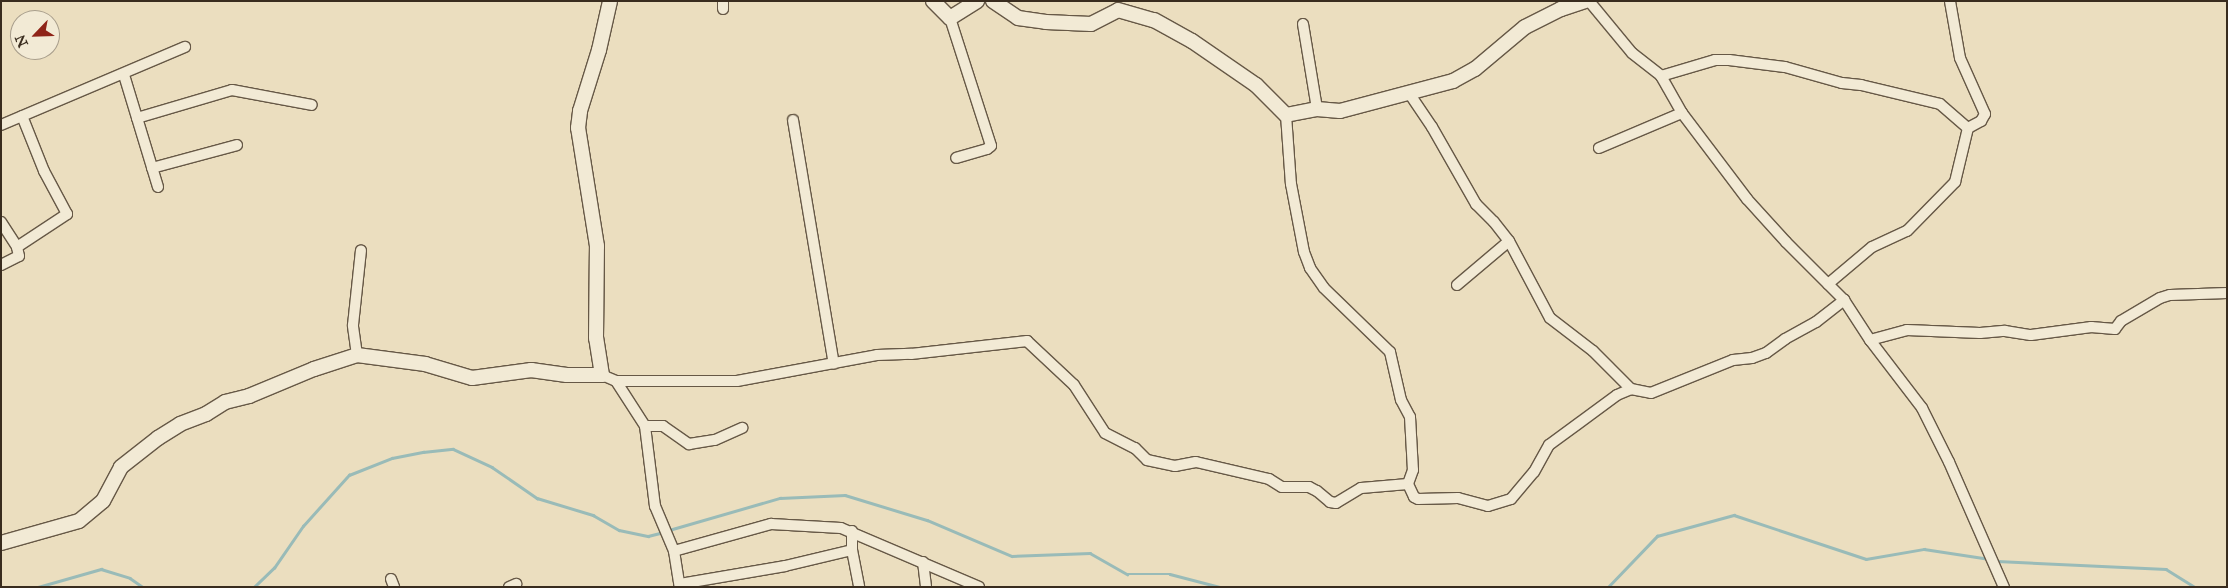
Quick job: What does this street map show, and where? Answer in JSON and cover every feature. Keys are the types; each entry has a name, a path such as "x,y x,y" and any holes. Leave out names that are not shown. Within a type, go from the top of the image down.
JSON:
{"street":[{"path":"602,375 596,338 597,246 578,128 580,110 599,50 610,1"},
{"path":"933,1 950,18 991,146 956,158"},
{"path":"950,18 977,1"},
{"path":"993,1 1018,18 1078,25 1091,24 1119,6 1154,20 1192,41 1256,85 1286,115 1291,184 1304,252 1310,268 1324,288 1390,352 1401,400 1410,417 1413,470 1408,484 1414,497 1422,499 1458,498 1488,506 1511,499 1534,472 1549,445 1617,395 1631,389"},
{"path":"1286,115 1316,109 1340,112 1462,77 1481,65 1525,27 1561,10 1587,1 1632,53 1661,76 1682,112 1767,223 1844,300 1870,340 1922,408 1949,462 2004,587"},
{"path":"1828,284 1872,247 1908,231 1955,182 1968,128 1981,121 1985,114 1960,58 1950,1"},
{"path":"1303,24 1316,109"},
{"path":"1,125 124,75 185,47"},
{"path":"1661,76 1715,60 1785,67 1842,83 1861,85 1940,104 1968,128"},
{"path":"124,75 158,187"},
{"path":"138,118 232,90 312,105"},
{"path":"1409,93 1432,127 1476,204 1509,241 1550,318 1593,350 1631,389 1651,393 1733,360 1752,358 1766,353 1844,300"},
{"path":"1599,148 1682,112"},
{"path":"17,247 67,214 44,171 22,116"},
{"path":"793,120 834,364"},
{"path":"152,168 237,145"},
{"path":"1,222 17,247 19,256 1,264"},
{"path":"1457,284 1509,241"},
{"path":"357,355 353,326 361,250"},
{"path":"1870,340 1907,330 1980,333 2005,331 2031,335 2091,327 2115,329 2121,321 2160,298 2170,295 2227,293"},
{"path":"1,543 79,521 103,501 121,467 158,438 180,424 206,414 225,402 249,396 314,369 357,355 424,364 472,378 532,370 567,375 602,375 616,381 737,381 878,355 912,354 1027,341 1074,385 1106,433 1135,448 1147,460 1175,466 1196,462 1269,479 1282,487 1317,490 1330,502 1336,503 1361,488 1408,484"},
{"path":"616,381 645,426 655,506 674,551 680,585 785,566 852,550"},
{"path":"645,426 663,426 689,444 715,440 742,428"},
{"path":"674,551 771,524 841,528 852,531 979,587"},
{"path":"852,531 852,550 859,587"},
{"path":"924,562 926,587"}],"waterway":[{"path":"254,587 274,568 303,526 349,475 392,458 423,452 453,449 492,467 537,498 593,515 619,530 648,536 664,532"},
{"path":"669,530 780,498 845,495 927,520 1012,556 1090,553 1127,574 1170,574 1220,587"},
{"path":"1608,587 1657,536 1734,515 1866,559 1924,549 1989,559"},
{"path":"1997,561 2166,569 2195,587"},
{"path":"38,587 101,569 130,578 143,587"}]}
